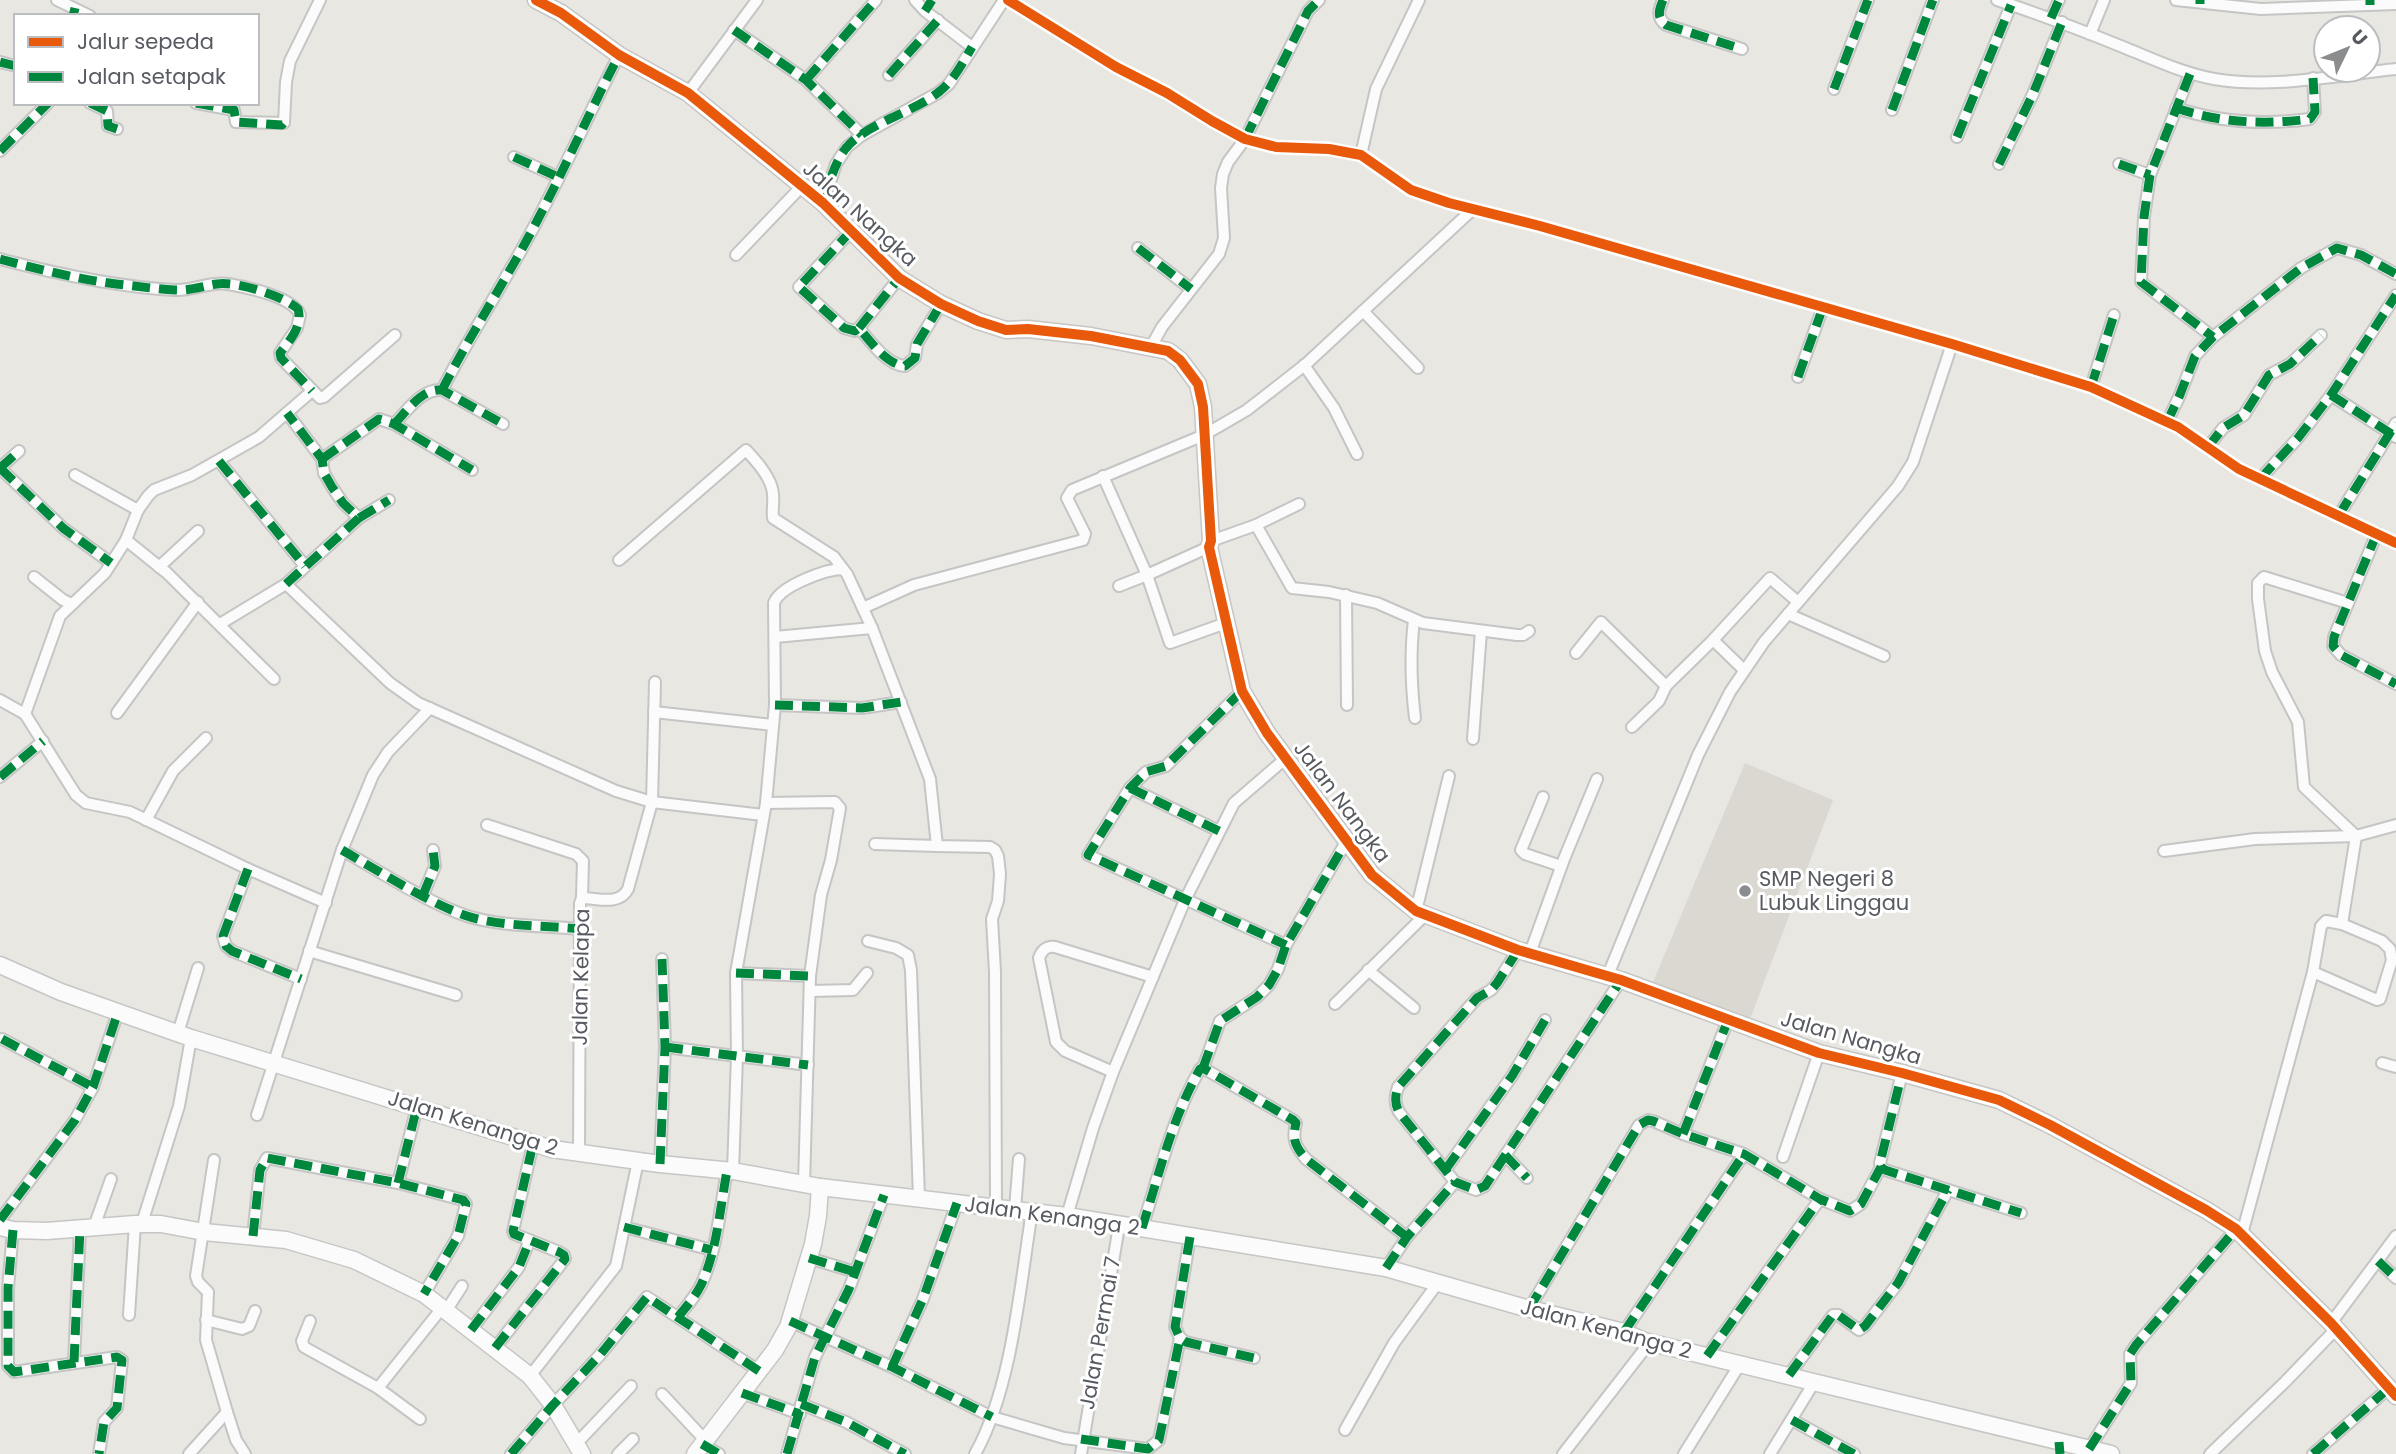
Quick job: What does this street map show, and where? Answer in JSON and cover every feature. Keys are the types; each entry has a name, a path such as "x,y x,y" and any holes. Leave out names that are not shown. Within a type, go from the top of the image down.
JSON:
{"street":[{"path":"57,0 74,12"},
{"path":"206,105 234,110 236,122 285,123 286,82 290,61 320,0"},
{"name":"Jalan Nangka","path":"536,0 561,13 619,55 688,93 822,203 899,278 941,304 1006,330 1028,329 1091,336 1168,351 1189,370 1198,384 1204,435 1210,544 1242,691 1266,733 1372,875 1421,913 1524,952 1615,978 1819,1053 1999,1100 2104,1154 2239,1231 2334,1325 2393,1392"},
{"path":"688,93 757,0"},
{"path":"806,80 876,0"},
{"path":"915,0 925,11 972,47"},
{"path":"925,11 932,0"},
{"path":"822,203 836,164 847,147 862,135 938,93 949,83 1006,0 1116,67 1167,93 1245,139 1276,147 1329,149 1361,155 1411,190 1472,210 1540,226 1952,344 2091,387 2167,422 2239,469 2396,543"},
{"path":"1151,347 1162,327 1219,254 1224,238 1221,188 1223,174 1228,162 1245,139 1308,11 1318,0"},
{"path":"1361,155 1376,89 1419,0"},
{"path":"1663,0 1658,11 1659,17 1666,25 1742,49"},
{"path":"1834,89 1868,0"},
{"path":"1892,110 1933,0"},
{"path":"1997,0 2057,20 2190,74 2248,82 2312,78"},
{"path":"1999,164 2033,94 2057,20 2059,0"},
{"path":"2090,34 2104,0"},
{"path":"2176,0 2261,9 2370,2 2396,4"},
{"path":"1957,137 2011,5"},
{"path":"889,75 938,20"},
{"path":"734,30 806,80 862,135"},
{"path":"442,390 468,338 529,235 619,55"},
{"path":"2190,74 2150,175 2144,217 2141,282 2213,337"},
{"path":"2176,108 2207,118 2238,122 2310,119 2315,112 2313,84"},
{"path":"0,151 46,105"},
{"path":"94,105 107,111 108,126 117,129"},
{"path":"514,157 558,177"},
{"path":"2119,164 2150,175"},
{"path":"736,255 802,186"},
{"path":"863,608 914,585 1083,540 1085,534 1068,495 1072,490 1204,435 1247,410 1304,365 1472,210"},
{"path":"852,230 799,287 844,328 855,331 899,278"},
{"path":"1138,248 1191,289"},
{"path":"2167,422 2195,356 2213,337 2301,268 2337,248 2361,254 2396,274"},
{"path":"0,260 112,283 176,290 220,283 257,290 275,297 298,309 300,314 297,328 280,353 281,358 318,397 324,397 395,335"},
{"path":"2260,479 2298,438 2331,395 2396,295"},
{"path":"859,328 897,365 905,366 915,358 917,344 941,304"},
{"path":"1798,377 1823,307"},
{"path":"1363,311 1418,368"},
{"path":"2091,387 2113,315"},
{"path":"2208,447 2223,428 2244,415 2269,374 2290,364 2321,335"},
{"path":"1597,779 1524,952 1491,990 1477,998 1398,1087 1395,1097 1399,1112 1455,1182 1480,1190 1505,1156 1615,978 1698,755 1730,692 1788,614 1898,486 1913,462 1952,344"},
{"path":"1304,365 1334,408 1357,454"},
{"path":"394,424 423,396 436,389 503,424"},
{"path":"25,714 60,616 99,581 126,540 138,510 154,490 219,461 259,437 312,391"},
{"path":"2331,395 2393,435"},
{"path":"287,413 322,459 324,473 332,487 343,503 359,518"},
{"path":"322,459 376,420 383,420 472,470"},
{"path":"2339,514 2393,435 2396,423"},
{"path":"619,560 746,450 770,484 773,493 773,518 834,557 847,574 872,628 930,779 937,846"},
{"path":"19,452 0,468 63,528 111,564"},
{"path":"219,461 305,566"},
{"path":"75,475 138,510"},
{"path":"1104,476 1147,575 1170,643 1226,623"},
{"path":"220,624 286,584 359,518 388,500"},
{"path":"1119,586 1299,504"},
{"path":"1256,525 1292,588 1346,595 1377,603 1414,620 1517,635 1530,631"},
{"path":"159,567 198,531"},
{"path":"2377,533 2334,637 2333,646 2336,652 2396,684"},
{"path":"126,540 198,602 247,655 274,679"},
{"path":"678,1317 701,1284 712,1250 730,1171 737,1056 736,973 764,809 773,725 774,603 779,594 805,580 843,569"},
{"path":"34,577 72,604"},
{"path":"2348,603 2264,577 2258,583 2266,651 2272,672 2298,722 2304,788 2356,836"},
{"path":"1632,727 1659,701 1666,686 1770,578 1798,602"},
{"path":"286,584 390,683 418,703 617,791 652,802 764,809 835,802 840,808 831,860 821,895 810,976 808,1065 812,1185 818,1216 809,1258 790,1321 775,1350 701,1446"},
{"path":"1346,595 1347,705"},
{"path":"117,713 198,602"},
{"path":"1788,614 1884,656"},
{"path":"1414,620 1410,650 1415,718"},
{"path":"1576,653 1601,622 1666,686"},
{"path":"775,637 872,628"},
{"path":"1473,739 1481,631"},
{"path":"1713,640 1744,670"},
{"path":"652,802 655,682"},
{"path":"1242,691 1166,766 1146,772 1130,788 1088,855 1286,945"},
{"path":"0,700 25,714 76,795 86,803 125,810 326,903"},
{"path":"775,705 862,708 901,702"},
{"path":"257,1115 342,850 373,775 388,752 430,708"},
{"path":"654,712 773,725"},
{"path":"146,820 173,771 206,738"},
{"path":"0,778 43,741"},
{"path":"1067,1216 1112,1072 1185,900 1234,803 1285,759"},
{"path":"1335,1004 1421,913 1449,776"},
{"path":"1130,788 1219,831"},
{"path":"1543,797 1521,850 1525,854 1561,866"},
{"name":"Jalan Kelapa","path":"579,1154 579,914 582,898 610,900 625,895 652,802"},
{"path":"486,825 576,854 583,861 582,898"},
{"path":"2164,851 2255,839 2356,836 2396,825"},
{"path":"2342,925 2356,836"},
{"path":"1142,1228 1175,1125 1192,1084 1203,1068 1220,1021 1257,997 1269,985 1286,945 1346,842"},
{"path":"875,844 990,847 998,856 998,901 992,919 996,986 996,1206"},
{"path":"342,850 423,895 473,917 580,929"},
{"path":"423,895 435,866 433,850"},
{"path":"248,869 223,941 232,951 301,979"},
{"path":"2088,1449 2131,1383 2130,1354 2136,1345 2239,1231 2313,972 2321,926 2326,921 2342,925 2382,941 2390,949 2392,960 2383,996 2377,1000 2313,972"},
{"path":"868,941 904,951 909,963 919,1198"},
{"path":"1112,1072 1065,1051 1056,1042 1039,958 1041,953 1046,948 1055,947 1153,977"},
{"path":"309,951 456,995"},
{"path":"660,1164 665,1047 662,959"},
{"name":"Jalan Kenanga 2","path":"0,965 61,992 184,1036 533,1144 579,1154 730,1171 884,1195 1067,1216 1386,1268 1529,1309 1623,1332 1650,1342 1815,1381 2059,1448 2088,1449 2110,1454"},
{"path":"129,1315 138,1223 179,1106 184,1036 198,968"},
{"path":"1368,970 1414,1009"},
{"path":"736,973 810,976"},
{"path":"810,991 853,990 867,973"},
{"path":"99,1454 103,1424 117,1408 122,1360 117,1357 13,1372 8,1366 8,1288 4,1226 75,1120 93,1087 118,1012"},
{"path":"1446,1169 1512,1076 1545,1020"},
{"path":"1683,1134 1728,1020"},
{"path":"2,1039 93,1087"},
{"path":"665,1047 808,1065"},
{"path":"1783,1157 1819,1053"},
{"path":"2382,1063 2396,1067"},
{"path":"1203,1068 1293,1120 1296,1124 1293,1139 1306,1159 1407,1237"},
{"path":"1529,1309 1634,1129 1648,1120 1744,1154 1820,1199 1850,1211 1861,1204 1881,1167 1902,1073"},
{"path":"398,1183 417,1107"},
{"path":"495,1348 565,1259 559,1252 517,1237 513,1231 533,1144"},
{"path":"1623,1332 1744,1154"},
{"path":"1505,1156 1527,1178"},
{"path":"253,1236 260,1170 267,1158 398,1183 463,1200 466,1203 458,1236 424,1294"},
{"path":"975,1454 992,1417 1007,1364 1024,1210 1019,1159"},
{"path":"214,1160 197,1276 198,1282 208,1292 206,1340 236,1440 245,1454"},
{"path":"530,1376 613,1272 619,1259 638,1161"},
{"path":"1881,1167 2021,1213"},
{"path":"74,1362 87,1228 111,1179"},
{"path":"1386,1268 1407,1237 1455,1182"},
{"path":"1789,1375 1833,1315 1838,1315 1859,1329 1865,1326 1898,1283 1948,1190"},
{"path":"787,1454 810,1371 855,1272 884,1195"},
{"path":"1707,1356 1820,1199"},
{"path":"892,1367 923,1299 957,1203"},
{"path":"4,1226 47,1231 138,1223 286,1240 354,1261 424,1294 530,1376 553,1405 579,1449 631,1386"},
{"name":"Jalan Permai 7","path":"1080,1454 1119,1226"},
{"path":"624,1227 712,1250"},
{"path":"2210,1454 2285,1382 2334,1325 2396,1236"},
{"path":"1190,1237 1175,1327 1180,1338 1186,1342 1254,1358"},
{"path":"471,1330 519,1266 529,1242"},
{"path":"809,1258 855,1272"},
{"path":"2378,1261 2396,1278"},
{"path":"1345,1430 1394,1343 1437,1284"},
{"path":"378,1388 462,1286"},
{"path":"511,1454 599,1356 647,1297 759,1371"},
{"path":"205,1320 242,1329 249,1325 255,1311"},
{"path":"310,1321 302,1342 304,1347 378,1388 420,1419"},
{"path":"790,1321 825,1335 992,1417 1042,1432 1148,1448 1159,1440 1180,1338"},
{"path":"1563,1454 1650,1342"},
{"path":"1684,1454 1740,1364"},
{"path":"1770,1454 1815,1381"},
{"path":"2313,1454 2393,1392"},
{"path":"743,1393 846,1422 905,1454"},
{"path":"662,1394 701,1446 719,1454"},
{"path":"189,1454 227,1412"},
{"path":"1793,1420 1854,1454"},
{"path":"618,1454 633,1439"}],"shaded area":[{"name":"SMP Negeri 8 Lubuk Linggau","path":"1745,763 1833,800 1750,1019 1653,982"}],"marked path":[{"path":"806,80 876,0"},
{"path":"925,11 932,0"},
{"path":"1245,139 1308,11 1319,0"},
{"path":"1663,0 1660,16 1666,25 1742,49"},
{"path":"1834,89 1868,0"},
{"path":"1892,110 1933,0"},
{"path":"2051,18 2059,0"},
{"path":"2370,0 2370,5"},
{"path":"1957,137 2011,5"},
{"path":"74,14 75,8"},
{"path":"889,75 938,20"},
{"path":"1999,164 2033,94 2062,22"},
{"path":"734,30 806,80 862,135"},
{"path":"823,203 835,167 846,148 866,132 918,105 945,87 972,47"},
{"path":"442,390 541,214 619,55"},
{"path":"0,62 14,66"},
{"path":"2190,74 2150,175 2144,217 2141,282 2213,337"},
{"path":"2176,108 2209,117 2243,121 2310,119 2315,112 2313,84"},
{"path":"0,151 46,105"},
{"path":"94,105 107,111 108,126 117,129"},
{"path":"207,105 234,110 236,122 282,125 286,120"},
{"path":"514,157 558,177"},
{"path":"2119,164 2150,175"},
{"path":"852,230 799,287 844,328 855,331 859,328 885,357 905,366 915,358 917,344 941,304"},
{"path":"1138,248 1191,289"},
{"path":"2167,422 2195,356 2213,337 2301,268 2337,248 2361,255 2396,274"},
{"path":"0,259 72,277 116,284 181,290 225,284 247,287 282,299 298,309 299,321 295,332 280,353 281,358 312,391"},
{"path":"859,328 899,278"},
{"path":"2260,479 2298,438 2331,395 2396,295"},
{"path":"1798,377 1823,307"},
{"path":"2091,387 2114,315"},
{"path":"2208,447 2223,428 2244,415 2269,375 2290,364 2321,335"},
{"path":"394,424 421,396 435,390 442,390 503,424"},
{"path":"2331,395 2396,437"},
{"path":"286,584 359,518 343,503 332,487 324,473 322,459 287,413"},
{"path":"322,459 379,419 394,424 472,470"},
{"path":"2339,515 2396,423"},
{"path":"0,468 19,451"},
{"path":"219,461 305,566"},
{"path":"0,468 63,528 111,563"},
{"path":"359,518 389,500"},
{"path":"2377,533 2334,637 2333,646 2341,655 2396,684"},
{"path":"1242,691 1166,766 1146,772 1130,788 1088,855 1286,945"},
{"path":"775,705 862,708 901,702"},
{"path":"0,777 43,741"},
{"path":"1130,788 1219,831"},
{"path":"1203,1068 1220,1021 1257,997 1269,985 1286,945 1346,842"},
{"path":"342,850 420,895 467,916 508,924 580,929"},
{"path":"423,895 435,866 433,850"},
{"path":"248,869 223,936 226,946 232,951 301,979"},
{"path":"1518,950 1497,983 1477,998 1398,1087 1396,1094 1399,1112 1455,1182 1476,1190 1485,1186 1621,980"},
{"path":"660,1164 665,1047 662,959"},
{"path":"736,973 810,976"},
{"path":"0,1220 75,1120 93,1087 118,1012"},
{"path":"1446,1169 1512,1076 1545,1020"},
{"path":"1683,1134 1728,1020"},
{"path":"2,1039 93,1087"},
{"path":"665,1047 808,1065"},
{"path":"1142,1228 1174,1127 1190,1088 1203,1068 1293,1120 1296,1123 1295,1142 1306,1159 1407,1237"},
{"path":"1529,1309 1639,1125 1648,1120 1653,1121 1744,1154 1820,1199 1850,1211 1861,1204 1881,1167 1902,1073"},
{"path":"398,1183 417,1107"},
{"path":"495,1348 565,1259 559,1252 514,1234 513,1231 533,1144"},
{"path":"1624,1332 1744,1154"},
{"path":"1505,1155 1527,1178"},
{"path":"253,1236 260,1170 267,1158 398,1183 463,1200 466,1204 458,1236 424,1294"},
{"path":"1881,1167 2021,1213"},
{"path":"678,1317 696,1294 706,1272 714,1244 727,1171"},
{"path":"1386,1268 1407,1237 1455,1182"},
{"path":"1789,1375 1833,1315 1838,1315 1859,1330 1865,1326 1898,1283 1948,1190"},
{"path":"787,1454 815,1357 849,1289 884,1195"},
{"path":"1707,1356 1820,1199"},
{"path":"892,1367 923,1299 957,1203"},
{"path":"624,1227 712,1250"},
{"path":"74,1362 80,1228"},
{"path":"2089,1449 2131,1383 2130,1354 2136,1345 2236,1229"},
{"path":"13,1230 8,1288 8,1366 14,1372 117,1357 122,1360 117,1408 104,1422 99,1454"},
{"path":"1190,1237 1175,1327 1180,1338 1186,1342 1254,1358"},
{"path":"471,1330 519,1267 529,1242"},
{"path":"809,1258 855,1272"},
{"path":"2378,1261 2396,1278"},
{"path":"511,1454 599,1356 647,1297 759,1371"},
{"path":"790,1321 892,1367 992,1417"},
{"path":"1081,1439 1148,1449 1159,1440 1180,1338"},
{"path":"2313,1454 2389,1388"},
{"path":"742,1393 800,1414"},
{"path":"801,1404 846,1422 905,1454"},
{"path":"1792,1420 1854,1454"},
{"path":"2059,1442 2060,1454"},
{"path":"702,1444 719,1454"}],"cycle path":[{"path":"536,0 561,13 619,55 688,93 823,203 899,278 941,304 1006,330 1028,329 1091,336 1168,351 1180,360 1198,384 1203,407 1211,541 1209,547 1242,691 1267,733 1372,875 1416,911 1518,950 1621,980 1819,1053 1999,1100 2050,1125 2236,1229 2331,1323 2396,1396"},
{"path":"1008,0 1116,67 1167,93 1245,139 1276,147 1329,149 1361,155 1411,190 1449,203 1540,226 1952,344 2091,387 2178,427 2239,469 2396,543"}],"place":[{"name":"SMP Negeri 8 Lubuk Linggau","path":"1745,891"}]}
